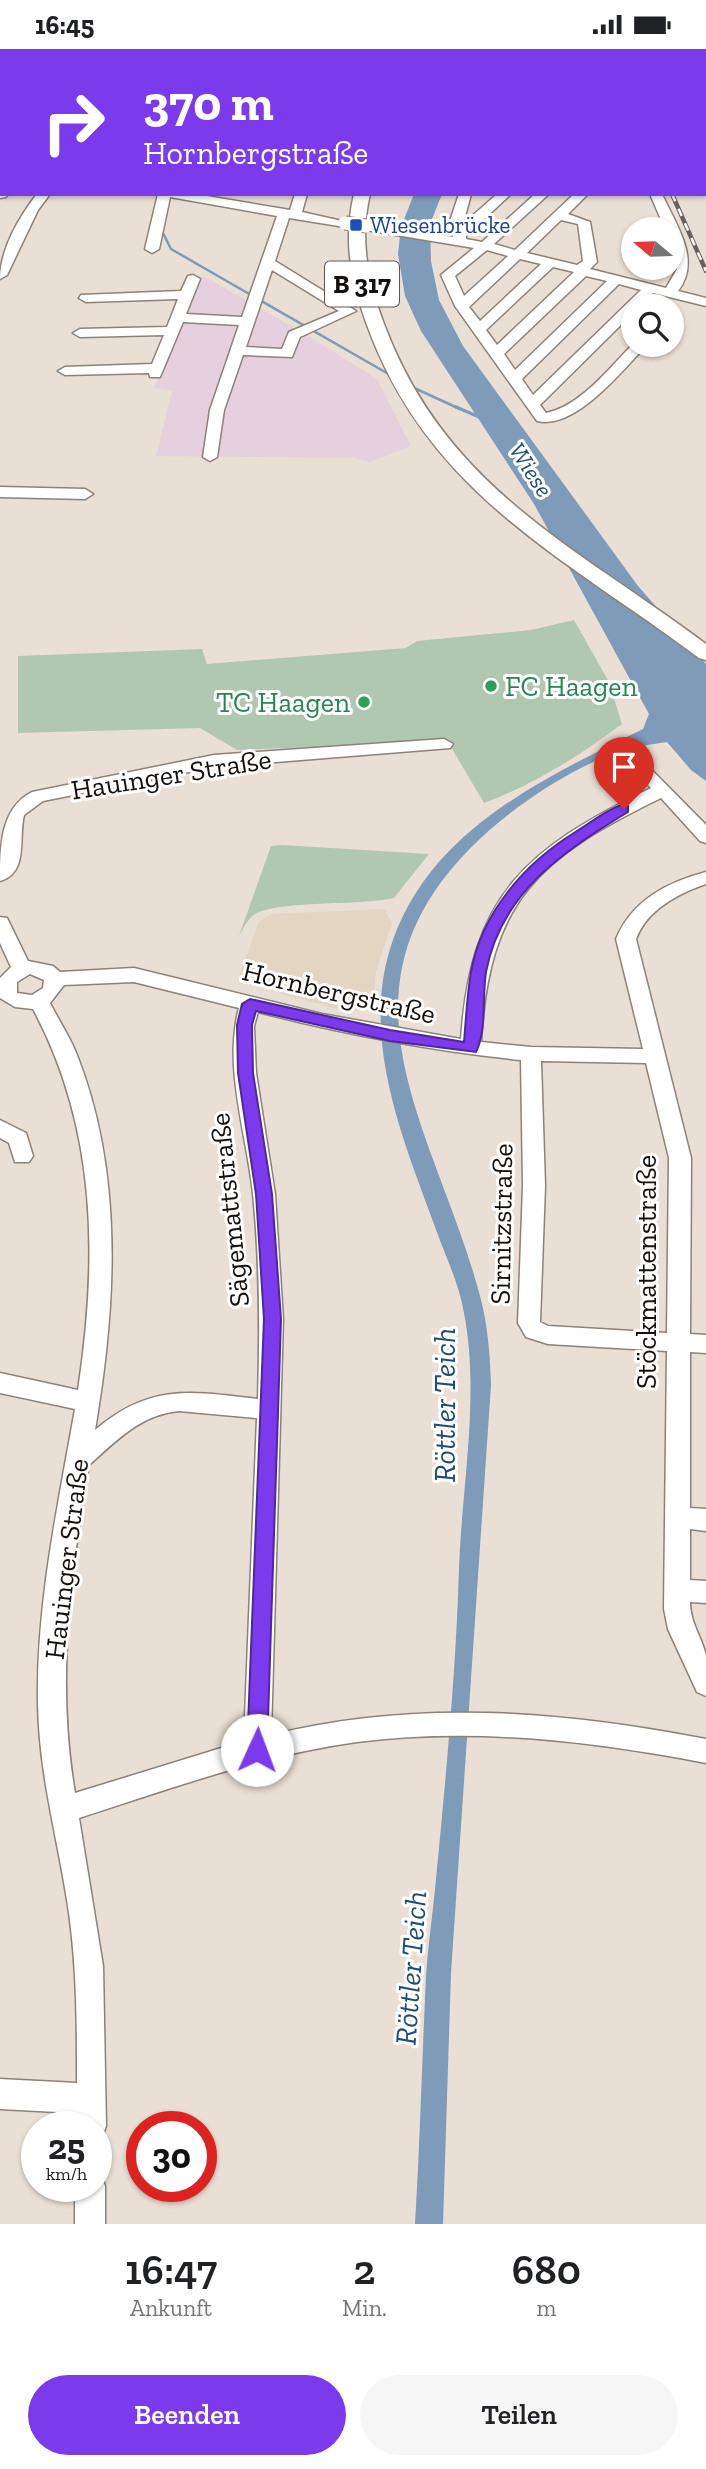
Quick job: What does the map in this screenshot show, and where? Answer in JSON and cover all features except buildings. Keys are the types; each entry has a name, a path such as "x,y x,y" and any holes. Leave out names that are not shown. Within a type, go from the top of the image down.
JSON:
{"main road":[{"name":"B 317","path":"362,196 355,225 359,274 394,370 416,410 435,436 494,497 706,654"}],"street":[{"path":"0,275 33,209 43,196"},
{"path":"152,249 164,196"},
{"path":"182,196 289,215 458,237 483,247 618,278 706,302"},
{"path":"210,457 217,410 246,321 267,262 300,196"},
{"path":"458,237 456,221 464,196"},
{"path":"458,237 503,196"},
{"path":"540,196 448,275 462,306 542,418 551,418 589,396 627,357"},
{"path":"462,306 580,196"},
{"path":"657,196 666,217"},
{"path":"496,354 590,262 584,222 560,216"},
{"path":"236,351 287,354 294,335 349,309 267,262"},
{"path":"479,329 551,262"},
{"path":"514,379 618,278"},
{"path":"65,371 156,371 193,279"},
{"path":"670,292 680,280"},
{"path":"532,404 651,287"},
{"path":"86,299 186,295"},
{"path":"684,299 687,296"},
{"path":"178,317 246,321"},
{"path":"80,333 172,331"},
{"path":"0,492 85,494"},
{"name":"Hauinger Straße","path":"0,875 10,865 12,817 24,800 214,761 444,744"},
{"path":"625,753 706,837"},
{"path":"471,1048 479,970 491,933 510,898 538,866 563,846 624,809 662,790"},
{"name":"Stöckmattenstraße","path":"706,878 689,883 656,902 628,932 627,947 680,1158 676,1590 681,1629 706,1683"},
{"path":"0,923 22,969"},
{"path":"22,969 42,969 55,979 55,988 39,1001 17,1001 2,990 6,981 22,969"},
{"name":"Hornbergstraße","path":"55,979 134,975 227,995 250,1004 369,1031 471,1048 531,1055 654,1056"},
{"name":"Hauinger Straße","path":"39,1001 68,1057 84,1118 96,1189 102,1294 87,1402 62,1546 52,1650 51,1703 62,1810 87,1941 91,2111"},
{"name":"Sägemattstraße","path":"250,1004 244,1025 246,1073 264,1194 272,1319 257,1750"},
{"name":"Sirnitzstraße","path":"531,1055 534,1186 529,1323 534,1331 548,1335 679,1343"},
{"path":"0,1128 19,1139 22,1156"},
{"path":"679,1343 706,1344"},
{"path":"0,1383 87,1402"},
{"path":"77,1461 122,1422 151,1406 179,1401 269,1410"},
{"path":"677,1518 706,1520"},
{"path":"676,1590 706,1592"},
{"path":"62,1810 257,1750 365,1730 480,1724 607,1734 706,1751"},
{"path":"0,2094 81,2111"},
{"path":"90,2202 90,2224"}],"shaded area":[{"path":"199,276 312,338 377,379 411,446 370,462 355,458 156,456 172,391 154,388 195,295"},
{"path":"384,909 392,923 376,971 373,1010 346,1011 283,995 269,985 238,980 259,921 272,914"}],"green space":[{"path":"574,620 609,682 622,724 556,768 484,803 448,742 237,750 200,728 18,733 18,656 202,649 207,664 406,648 417,641 531,630"},
{"path":"271,846 429,854 394,898 267,910 252,916 239,936"}],"water":[{"name":"Wiese","path":"413,196 441,196 430,224 431,261 439,300 463,346 638,586 706,664 706,781 691,770 667,742 617,752 559,780 510,813 482,837 433,893 407,949 398,1005 403,1061 418,1117 480,1296 488,1340 491,1385 451,1973 443,2224 415,2224 426,1977 453,1685 469,1440 469,1344 460,1295 402,1135 392,1098 384,1061 382,986 390,949 407,908 431,872 459,841 528,790 643,729 649,714 534,504 421,331 405,296 398,254 401,227"}],"waterway":[{"path":"161,229 171,249 392,376"},
{"path":"412,387 460,409"},
{"path":"456,407 484,419"}],"railway":[{"path":"673,196 706,271"}],"place":[{"name":"Wiesenbrücke","path":"356,225"},
{"name":"FC Haagen","path":"491,686"},
{"name":"TC Haagen","path":"364,702"}],"route":[{"path":"257,1750 272,1319 264,1194 246,1073 244,1025 250,1004 390,1035 471,1048 479,970 496,921 510,898 538,866 563,846 624,809"}],"water label":[{"name":"Röttler Teich","path":"445,1405"},
{"name":"Röttler Teich","path":"411,1968"}]}
